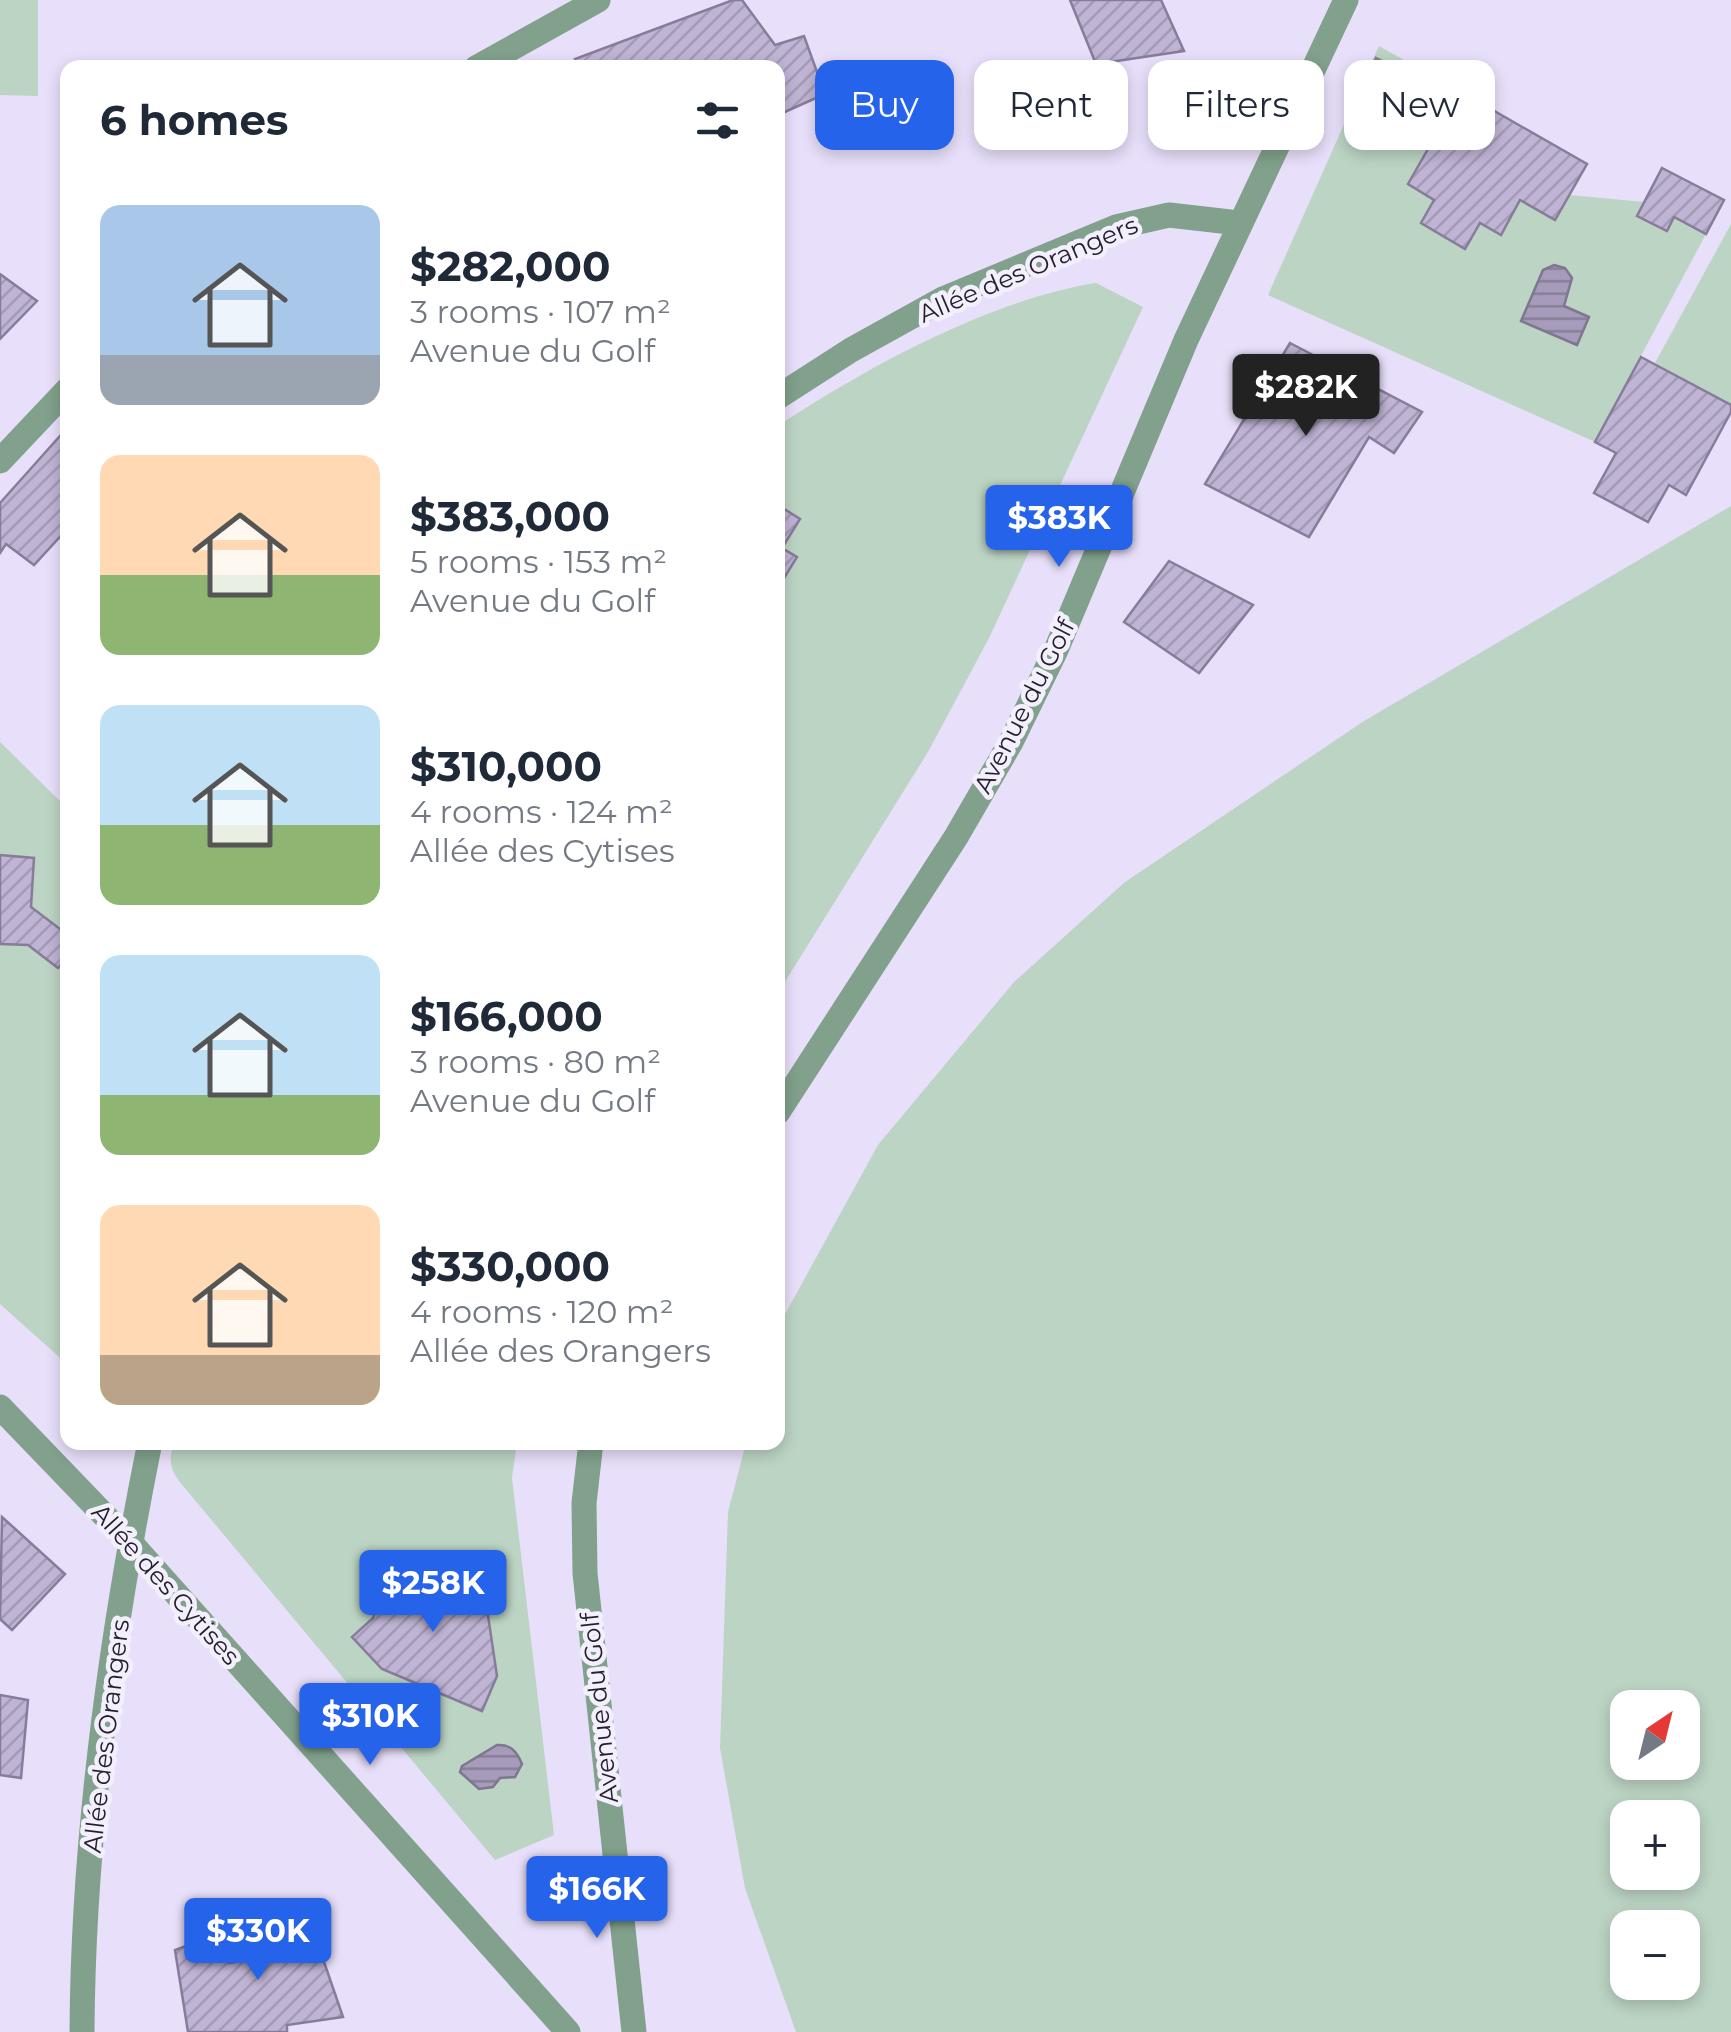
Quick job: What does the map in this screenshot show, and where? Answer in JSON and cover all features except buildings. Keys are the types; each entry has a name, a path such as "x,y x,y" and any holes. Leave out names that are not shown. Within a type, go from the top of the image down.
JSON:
{"street":[{"path":"490,60 598,0"},
{"name":"Avenue du Golf","path":"785,1101 956,837 1011,742 1056,650 1239,222 1346,0"},
{"name":"Allée des Orangers","path":"785,392 943,299 1116,227 1169,215 1239,222"},
{"path":"0,462 60,398"},
{"name":"Allée des Cytises","path":"0,1408 130,1542 568,2032"},
{"name":"Allée des Orangers","path":"82,2032 82,1962 103,1731 130,1542 148,1450"},
{"name":"Avenue du Golf","path":"590,1450 584,1503 585,1574 634,2032"}],"green space":[{"path":"0,0 38,0 38,96 0,95"},
{"path":"1379,46 1404,60 1373,60"},
{"path":"1344,125 1344,150 1428,150 1408,184 1434,200 1422,223 1465,248 1480,223 1501,234 1520,200 1554,220 1570,195 1644,202 1637,216 1666,231 1674,217 1706,234 1595,442 1268,295"},
{"path":"1731,224 1731,405 1655,363"},
{"path":"1096,283 1143,307 989,638 928,752 785,982 785,577 797,557 785,550 785,543 799,519 785,510 785,422 889,359 973,320 1056,291"},
{"path":"1731,506 1731,2032 796,2032 745,1888 720,1748 728,1512 744,1450 785,1450 785,1314 878,1145 1014,982 1125,882 1364,721"},
{"path":"0,742 60,801 60,930 31,907 34,858 0,855"},
{"path":"0,944 28,945 58,968 60,965 60,1358 0,1304"},
{"path":"172,1450 516,1450 512,1478 554,1835 495,1860 179,1481 171,1458","holes":["432,1566 435,1589 483,1583 497,1676 482,1710 382,1669 353,1637 376,1610 377,1574"]}],"shaded area":[{"path":"1554,265 1565,268 1572,278 1564,306 1589,317 1577,345 1521,321 1543,270"},
{"path":"497,1745 513,1750 522,1764 515,1777 500,1778 493,1787 479,1789 460,1772 462,1766"}]}
